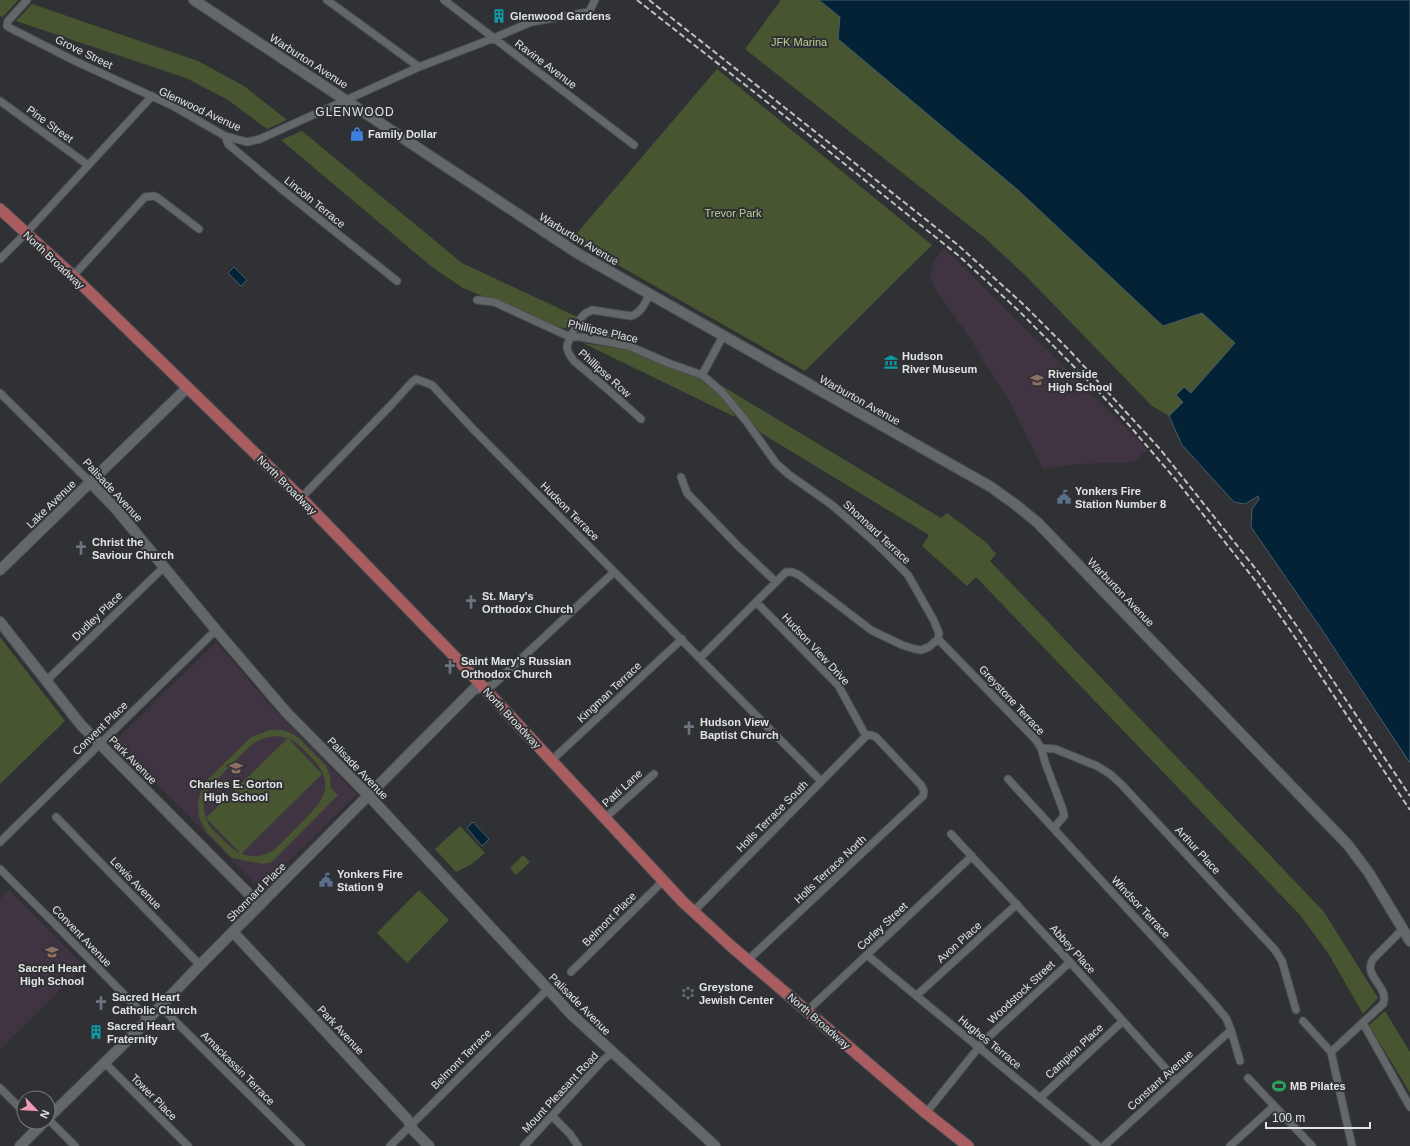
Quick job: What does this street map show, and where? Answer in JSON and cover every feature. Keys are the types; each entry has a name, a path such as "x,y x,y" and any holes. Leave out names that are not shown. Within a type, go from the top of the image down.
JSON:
{"main road":[{"name":"North Broadway","path":"0,209 73,276 301,498 483,687 693,912 926,1113 968,1146"}],"street":[{"name":"Grove Street","path":"27,0 8,21 7,26 68,57 152,96"},
{"name":"Warburton Avenue","path":"194,0 577,253 991,487 1011,501 1038,523 1348,845 1369,873 1410,941"},
{"path":"327,0 419,67"},
{"name":"Ravine Avenue","path":"444,0 634,145"},
{"name":"Glenwood Avenue","path":"0,259 26,234 152,96 173,106 225,136 246,142 260,140 419,67 531,22 589,12 595,0"},
{"name":"Pine Street","path":"0,100 88,165"},
{"name":"Lincoln Terrace","path":"225,136 228,144 284,191 397,281"},
{"path":"73,276 145,197 154,196 158,198 199,229"},
{"path":"570,337 582,317 587,312 592,310 632,316 636,315 641,310 650,294"},
{"name":"Phillipse Place","path":"477,300 494,302 570,337 587,338 629,346 702,376"},
{"path":"702,376 723,336"},
{"name":"Phillipse Row","path":"570,337 567,348 574,361 641,419"},
{"name":"Shonnard Terrace","path":"702,376 729,398 776,463 788,474 832,505 877,544 908,575 933,619 939,634 938,639"},
{"name":"Hudson Terrace","path":"301,498 412,382 416,379 432,385 473,429 821,781"},
{"name":"Lake Avenue","path":"0,570 187,388"},
{"name":"Palisade Avenue","path":"0,393 116,509 286,712 369,796 571,1014 715,1146"},
{"path":"681,477 687,493 738,546 776,582"},
{"name":"Dudley Place","path":"46,681 164,567"},
{"path":"483,687 493,685 614,572"},
{"path":"700,658 786,572 792,572 799,575 871,630 909,647 921,650 929,647 938,639"},
{"name":"Hudson View Drive","path":"756,602 838,685 866,736"},
{"name":"Park Avenue","path":"0,622 81,725 260,905"},
{"name":"Convent Place","path":"0,842 216,630"},
{"name":"Kingman Terrace","path":"552,760 682,639"},
{"name":"Greystone Terrace","path":"938,639 1031,735 1041,748 1064,816 1054,828"},
{"name":"Shonnard Place","path":"56,1111 474,689 483,687"},
{"name":"Holls Terrace North","path":"748,960 923,796 924,791 921,785 876,737 871,735 866,736"},
{"name":"Holls Terrace South","path":"693,912 866,736"},
{"name":"Arthur Place","path":"1041,748 1055,750 1097,766 1110,774 1122,785 1275,950 1282,961 1296,1010"},
{"name":"Patti Lane","path":"605,818 654,774"},
{"name":"Windsor Terrace","path":"1008,779 1226,1018 1240,1061"},
{"name":"Lewis Avenue","path":"56,817 200,965"},
{"name":"Abbey Place","path":"951,834 1017,904 1176,1080"},
{"name":"Corley Street","path":"807,1011 972,856"},
{"name":"Convent Avenue","path":"0,870 148,1019"},
{"name":"Belmont Place","path":"571,972 663,881"},
{"name":"Avon Place","path":"916,996 1017,904"},
{"path":"1331,1052 1383,1004 1385,999 1382,989 1370,968 1371,963 1373,958 1403,929"},
{"name":"Park Avenue","path":"233,932 407,1119 414,1131 428,1146"},
{"name":"Hughes Terrace","path":"867,955 1098,1146"},
{"name":"Woodstock Street","path":"926,1113 983,1042 1070,962"},
{"name":"Belmont Terrace","path":"390,1146 548,989"},
{"name":"Amackassin Terrace","path":"160,1006 301,1146"},
{"name":"Campion Place","path":"1040,1098 1123,1021"},
{"path":"1304,1021 1331,1052 1352,1146"},
{"path":"1363,1023 1410,1107"},
{"name":"Constant Avenue","path":"1104,1146 1231,1030"},
{"name":"Mount Pleasant Road","path":"524,1146 603,1060 612,1053"},
{"name":"Tower Place","path":"105,1063 188,1146"},
{"path":"1248,1078 1312,1146"},
{"path":"0,1088 16,1104"},
{"path":"1230,1146 1274,1106"},
{"path":"552,1116 570,1134 578,1146"},
{"path":"56,1127 75,1146"},
{"path":"20,1146 34,1130"}],"shaded area":[{"name":"Riverside High School","path":"944,248 1148,450 1133,462 1076,464 1043,469 1010,402 967,334 932,283 931,274 934,261"},
{"name":"Charles E. Gorton High School","path":"216,642 269,704 357,794 260,889 115,741"},
{"path":"9,890 84,966 0,1049 0,899"}],"green space":[{"path":"0,0 18,0 3,17 0,16"},
{"name":"JFK Marina","path":"781,0 819,0 840,17 1018,190 1163,326 1202,313 1235,343 1191,393 1184,387 1176,396 1183,402 1169,416 1152,406 1026,276 985,238 745,49"},
{"path":"32,4 198,61 244,86 287,120 267,129 228,100 186,78 16,21"},
{"name":"Trevor Park","path":"717,69 932,245 805,371 572,239"},
{"path":"302,131 462,263 633,343 555,326 463,288 432,267 281,140"},
{"path":"583,343 627,350 698,378 727,401 735,417"},
{"path":"722,386 941,518 947,513 987,543 996,554 990,561 1324,912 1378,998 1363,1014 1328,953 1300,915 976,577 967,586 922,546 929,535 761,433"},
{"path":"0,637 65,721 0,784"},
{"path":"270,730 282,730 299,738 326,766 330,776 331,788 338,795 272,862 262,864 232,858 205,830 199,817 198,807 199,797 204,783 251,737","holes":["273,736 288,738 296,743 311,757 324,775 325,784 321,799 310,814 274,850 259,856 241,854 214,831 209,824 204,810 205,797 234,761 253,744"]},
{"path":"287,738 322,774 241,854 206,818"},
{"path":"460,826 485,853 472,864 456,872 435,849"},
{"path":"523,855 530,862 516,875 510,868"},
{"path":"419,890 449,920 407,963 377,933"},
{"path":"1385,1011 1410,1052 1410,1093 1369,1025"}],"water":[{"path":"819,0 1410,0 1410,763 1320,627 1251,527 1252,509 1259,499 1258,496 1245,504 1234,502 1182,445 1169,416 1183,402 1176,395 1184,387 1191,393 1235,343 1202,313 1163,326 1018,190 838,39 840,17"},
{"path":"234,267 247,280 241,286 228,273"},
{"path":"473,822 489,839 482,846 467,828"}],"railway":[{"path":"637,0 800,128 959,256 1019,311 1098,391 1176,480 1254,579 1290,630 1410,810"},
{"path":"649,0 958,245 1024,305 1070,351 1160,449 1259,573 1296,625 1410,796"}],"place":[{"name":"Glenwood Gardens","path":"499,16"},
{"name":"Family Dollar","path":"357,134"},
{"name":"Hudson River Museum","path":"891,362"},
{"name":"Riverside High School","path":"1037,380"},
{"name":"Yonkers Fire Station Number 8","path":"1064,497"},
{"name":"Christ the Saviour Church","path":"81,548"},
{"name":"St. Mary's Orthodox Church","path":"471,602"},
{"name":"Saint Mary's Russian Orthodox Church","path":"450,667"},
{"name":"Hudson View Baptist Church","path":"689,728"},
{"name":"Charles E. Gorton High School","path":"236,768"},
{"name":"Yonkers Fire Station 9","path":"326,880"},
{"name":"Sacred Heart High School","path":"52,952"},
{"name":"Greystone Jewish Center","path":"688,993"},
{"name":"Sacred Heart Catholic Church","path":"101,1003"},
{"name":"Sacred Heart Fraternity","path":"96,1032"},
{"name":"MB Pilates","path":"1279,1086"}],"district":[{"name":"GLENWOOD","path":"355,112"}]}
